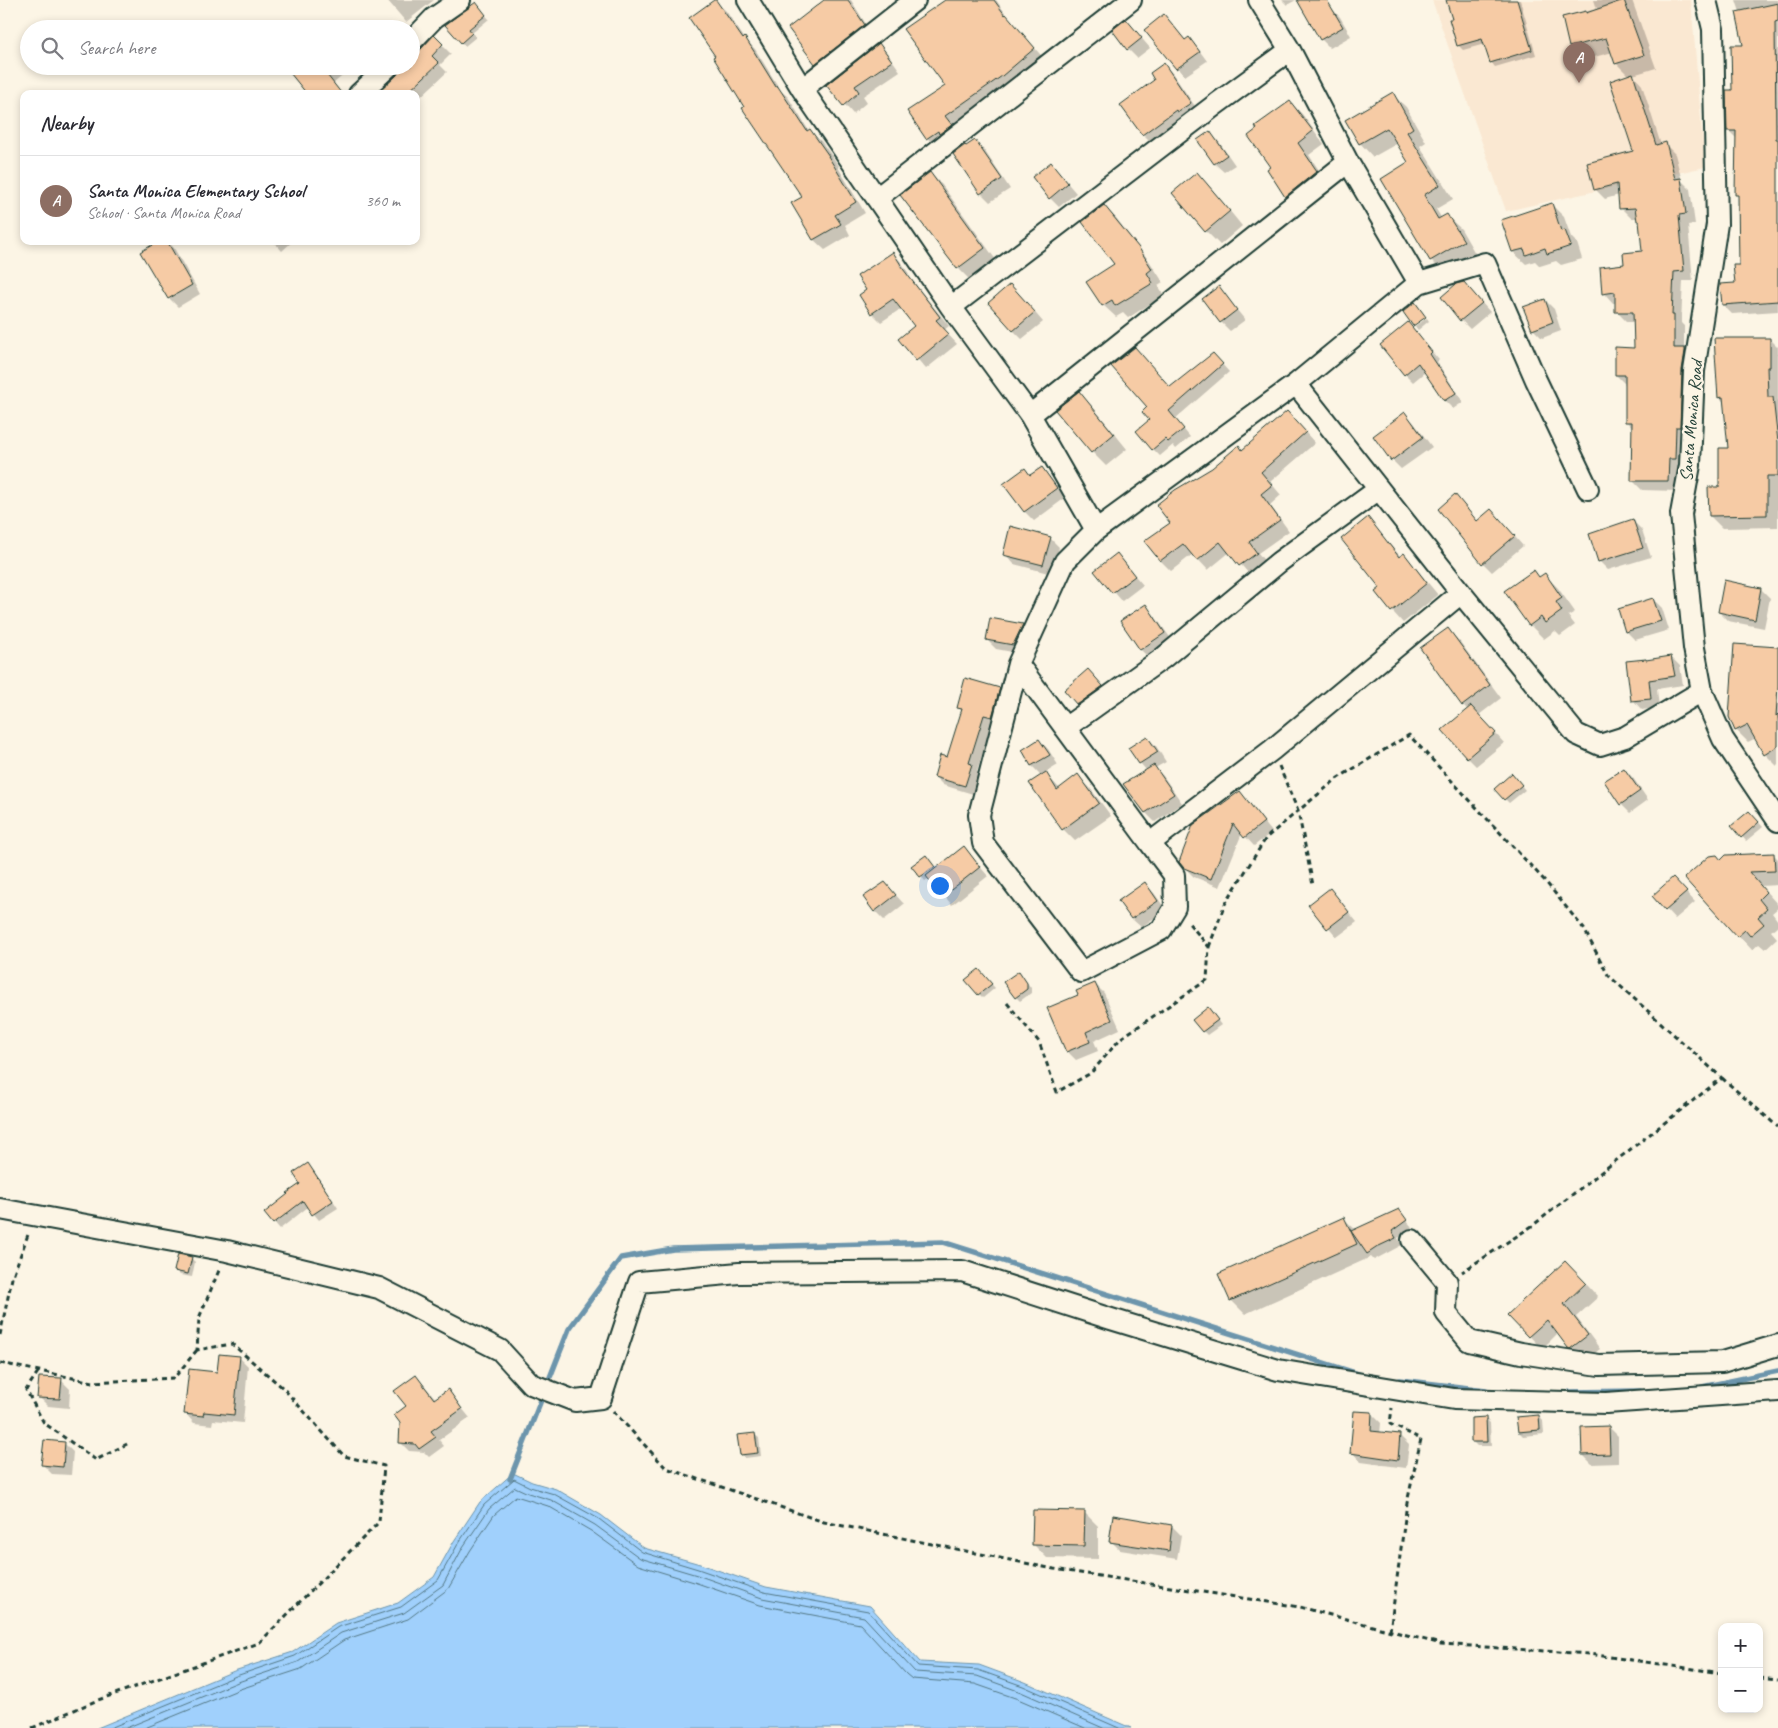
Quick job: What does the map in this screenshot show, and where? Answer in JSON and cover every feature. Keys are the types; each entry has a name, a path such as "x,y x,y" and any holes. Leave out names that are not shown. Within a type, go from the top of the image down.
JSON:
{"street":[{"path":"420,33 434,18 460,0"},
{"path":"748,0 802,89 952,307 1030,415 1096,530"},
{"path":"802,89 915,0"},
{"path":"878,198 1131,0"},
{"path":"1259,0 1290,50 1348,162 1419,283"},
{"name":"Santa Monica Road","path":"1706,0 1713,29 1717,224 1694,371 1690,465 1681,514 1694,648 1702,691 1723,739 1778,821"},
{"path":"952,307 1215,105 1290,50"},
{"path":"363,90 379,75"},
{"path":"1030,415 1348,162"},
{"path":"1018,664 1174,875 1175,907 1161,930 1081,972 983,843 979,815 1018,664 1066,562 1096,530 1296,384 1419,283 1485,263 1536,380 1588,490"},
{"path":"1296,384 1461,593 1576,734 1600,745 1625,737 1702,691"},
{"path":"1065,728 1163,658 1279,562 1379,490"},
{"path":"1150,843 1272,750 1461,593"},
{"path":"0,1209 227,1251 379,1288 500,1350 531,1384 575,1401 602,1398 639,1282 748,1273 962,1271 1278,1370 1454,1398 1606,1403 1778,1390"},
{"path":"1412,1240 1447,1282 1446,1313 1469,1341 1521,1353 1599,1365 1722,1362 1778,1345"}],"path":[{"path":"1007,1003 1039,1042 1057,1092 1091,1073 1122,1038 1207,980 1209,947 1225,904 1266,838 1338,778 1409,735 1546,881 1584,929 1608,975 1778,1127"},
{"path":"1272,750 1298,810 1313,885"},
{"path":"1175,907 1209,947"},
{"path":"1447,1282 1532,1226 1722,1078"},
{"path":"0,1335 12,1278 35,1215"},
{"path":"0,1363 93,1382 174,1378 197,1350 199,1318 227,1251"},
{"path":"32,1728 98,1700 259,1644 379,1522 384,1466 344,1456 283,1388 232,1344 197,1350"},
{"path":"38,1372 26,1390 44,1423 96,1460 128,1443"},
{"path":"1390,1631 1407,1503 1421,1439 1390,1424 1395,1389"},
{"path":"602,1398 666,1468 824,1522 1054,1569 1300,1607 1441,1644 1588,1654 1718,1672"},
{"path":"1763,1678 1778,1680"}],"shaded area":[{"path":"1432,0 1691,0 1705,167 1506,211"}],"water":[{"path":"513,1473 532,1482 556,1489 601,1515 644,1548 700,1564 766,1587 870,1606 920,1662 979,1665 1025,1682 1131,1728 97,1728 234,1671 293,1652 336,1623 398,1603 434,1577 454,1541 480,1502"}],"building":[{"path":"716,0 743,39 745,37 776,87 777,85 807,131 810,129 829,156 856,202 835,215 841,224 813,240 791,203 802,197 742,108 744,107 713,57 715,56 689,18"},
{"path":"824,0 848,0 865,25 815,64 788,28"},
{"path":"945,0 994,0 1035,48 1002,76 945,116 952,125 939,134 938,131 926,139 907,111 945,86 903,29"},
{"path":"1297,0 1327,0 1343,27 1320,40"},
{"path":"1446,0 1517,0 1532,50 1490,63 1482,39 1457,46 1449,19 1452,19"},
{"path":"1624,0 1644,55 1615,64 1606,38 1569,47 1562,17 1586,11 1586,13"},
{"path":"476,2 486,15 469,29 472,33 461,43 445,25"},
{"path":"1778,3 1778,21 1775,22 1776,139 1778,139 1778,301 1722,305 1720,284 1735,283 1733,265 1739,265 1738,195 1735,195 1736,131 1727,131 1726,90 1732,90 1731,45 1743,45 1736,12"},
{"path":"1164,14 1185,40 1189,37 1200,52 1176,69 1144,30"},
{"path":"1126,19 1142,38 1127,50 1112,30"},
{"path":"434,35 443,44 432,56 439,63 410,90 381,90 397,75 420,75 420,50"},
{"path":"879,43 892,61 855,86 859,92 843,106 826,85"},
{"path":"1164,63 1191,103 1177,112 1176,110 1142,135 1120,105 1154,80 1150,73"},
{"path":"1633,73 1656,145 1666,142 1675,179 1681,178 1686,214 1679,215 1684,271 1674,272 1672,315 1674,315 1674,348 1685,348 1682,370 1680,427 1676,427 1675,459 1669,459 1668,481 1631,481 1632,422 1625,422 1625,375 1615,375 1615,347 1634,348 1633,312 1615,312 1615,292 1602,294 1600,267 1624,264 1623,253 1642,251 1639,221 1637,221 1635,208 1619,209 1617,184 1594,190 1587,163 1633,151 1610,81"},
{"path":"292,75 327,75 339,90 304,90"},
{"path":"1393,92 1413,128 1407,132 1440,185 1424,195 1438,219 1447,214 1464,241 1430,261 1381,179 1408,162 1387,128 1359,144 1345,120"},
{"path":"1290,101 1313,131 1298,143 1317,171 1285,197 1267,169 1270,167 1248,136 1257,129 1255,126"},
{"path":"1210,131 1227,155 1214,164 1197,140"},
{"path":"975,140 1002,179 980,194 953,154"},
{"path":"1051,162 1068,183 1049,199 1032,177"},
{"path":"930,172 985,248 957,269 900,195"},
{"path":"1197,172 1230,211 1205,232 1172,193"},
{"path":"1552,203 1561,231 1565,230 1571,246 1547,254 1545,248 1526,255 1524,249 1512,252 1501,220"},
{"path":"1104,205 1139,248 1152,269 1147,273 1153,283 1115,306 1112,300 1102,306 1086,282 1114,264 1082,222"},
{"path":"152,245 169,245 192,285 168,299 140,252"},
{"path":"893,252 900,265 940,317 936,320 949,334 916,361 898,339 914,326 893,299 871,314 859,295 866,290 857,276"},
{"path":"1464,282 1482,303 1460,321 1441,297 1456,284"},
{"path":"1010,284 1035,312 1013,331 988,303"},
{"path":"1219,286 1237,310 1220,323 1202,299"},
{"path":"1545,299 1553,322 1532,330 1523,307"},
{"path":"1415,302 1426,317 1413,326 1403,312"},
{"path":"1408,322 1432,352 1430,354 1456,393 1444,401 1418,363 1404,375 1380,345"},
{"path":"1714,338 1770,338 1770,367 1767,367 1768,397 1773,397 1778,442 1778,476 1767,476 1767,515 1709,516 1708,487 1719,487 1719,448 1728,448 1723,397 1718,398"},
{"path":"1135,347 1170,387 1213,353 1223,364 1169,411 1184,429 1168,442 1165,439 1152,450 1136,431 1149,420 1142,412 1147,407 1111,366"},
{"path":"1079,391 1114,434 1091,453 1055,410"},
{"path":"1287,411 1306,432 1261,472 1272,485 1261,494 1280,520 1249,542 1257,553 1239,566 1220,542 1197,561 1183,544 1160,561 1144,541 1170,523 1156,505 1175,490 1212,468 1239,445 1242,450"},
{"path":"1405,412 1423,437 1391,461 1373,436"},
{"path":"1042,467 1057,488 1024,512 1003,484 1025,468 1030,475"},
{"path":"1455,494 1477,521 1491,509 1515,536 1482,564 1438,509"},
{"path":"1368,517 1399,557 1404,553 1427,583 1391,612 1375,592 1380,588 1341,539"},
{"path":"1633,519 1643,548 1598,562 1589,534"},
{"path":"1010,526 1051,537 1043,565 1003,555"},
{"path":"1117,553 1135,576 1112,593 1094,571"},
{"path":"1534,570 1539,577 1545,573 1562,598 1556,602 1562,611 1545,623 1541,617 1529,626 1504,591"},
{"path":"1724,580 1761,588 1755,620 1718,612"},
{"path":"1653,598 1661,621 1625,632 1618,609"},
{"path":"1146,604 1165,633 1140,650 1120,621"},
{"path":"990,618 1023,624 1013,645 986,640"},
{"path":"1448,628 1490,685 1462,706 1420,648"},
{"path":"1734,644 1778,647 1776,716 1778,714 1778,746 1764,755 1747,725 1735,731 1729,717"},
{"path":"1671,656 1675,676 1649,680 1651,699 1631,701 1626,661"},
{"path":"1088,669 1103,686 1077,705 1064,690"},
{"path":"965,678 1000,688 992,717 984,715 969,763 972,764 965,786 934,777 940,755 947,757 962,709 957,708"},
{"path":"1471,706 1496,733 1467,758 1442,730"},
{"path":"1147,736 1158,752 1139,764 1128,748"},
{"path":"1039,739 1050,755 1031,766 1022,750"},
{"path":"1154,765 1174,794 1145,813 1123,784"},
{"path":"1624,768 1640,791 1620,805 1604,781"},
{"path":"1046,772 1057,790 1078,774 1099,803 1062,830 1029,783"},
{"path":"1512,773 1522,785 1504,800 1494,789"},
{"path":"1240,791 1264,822 1244,838 1233,824 1211,879 1184,868 1179,862 1193,825"},
{"path":"1749,811 1759,822 1741,838 1731,826"},
{"path":"964,846 980,867 942,897 926,876"},
{"path":"1774,853 1775,871 1749,872 1766,892 1759,899 1767,909 1758,917 1764,924 1750,936 1745,930 1737,937 1684,878 1709,856 1717,855 1721,860 1726,855"},
{"path":"926,855 935,867 920,877 911,866"},
{"path":"1673,877 1687,892 1665,911 1652,896"},
{"path":"885,882 896,895 874,912 863,897"},
{"path":"1145,882 1158,901 1131,919 1118,901"},
{"path":"1330,888 1349,912 1327,929 1308,905"},
{"path":"979,969 992,984 978,995 965,980"},
{"path":"1019,971 1027,983 1027,989 1015,998 1003,982"},
{"path":"1095,983 1112,1020 1086,1032 1090,1042 1066,1052 1047,1008 1078,995 1076,991"},
{"path":"1208,1007 1218,1020 1202,1032 1192,1020"},
{"path":"308,1163 333,1201 312,1215 303,1201 273,1224 264,1213 300,1184 293,1173"},
{"path":"1399,1209 1407,1220 1392,1231 1396,1238 1367,1254 1351,1231"},
{"path":"1344,1217 1357,1244 1230,1301 1218,1274"},
{"path":"178,1254 192,1257 188,1274 174,1271"},
{"path":"1565,1261 1586,1283 1564,1304 1588,1335 1570,1349 1547,1320 1528,1337 1507,1315"},
{"path":"219,1354 240,1356 234,1415 204,1412 203,1416 184,1414 189,1369 217,1372"},
{"path":"416,1375 434,1399 448,1389 462,1409 431,1431 436,1437 419,1449 415,1444 399,1443 400,1423 394,1415 406,1406 394,1391"},
{"path":"39,1377 62,1378 60,1399 37,1398"},
{"path":"1354,1411 1372,1412 1371,1431 1400,1434 1398,1460 1350,1453"},
{"path":"1539,1415 1540,1430 1518,1432 1516,1417"},
{"path":"1486,1417 1487,1442 1471,1442 1471,1418"},
{"path":"1609,1426 1610,1454 1582,1455 1581,1427"},
{"path":"755,1433 758,1453 740,1455 737,1435"},
{"path":"44,1440 65,1442 63,1467 41,1465"},
{"path":"1033,1510 1085,1511 1084,1546 1032,1545"},
{"path":"1113,1515 1172,1525 1169,1551 1109,1542"}],"waterway":[{"path":"510,1479 569,1329 621,1258 673,1249 943,1242 1362,1375"},
{"path":"1702,1387 1778,1371"},
{"path":"1400,1380 1486,1390"},
{"path":"1570,1392 1640,1391"}],"place":[{"name":"Santa Monica Elementary School","path":"1579,83"}]}
